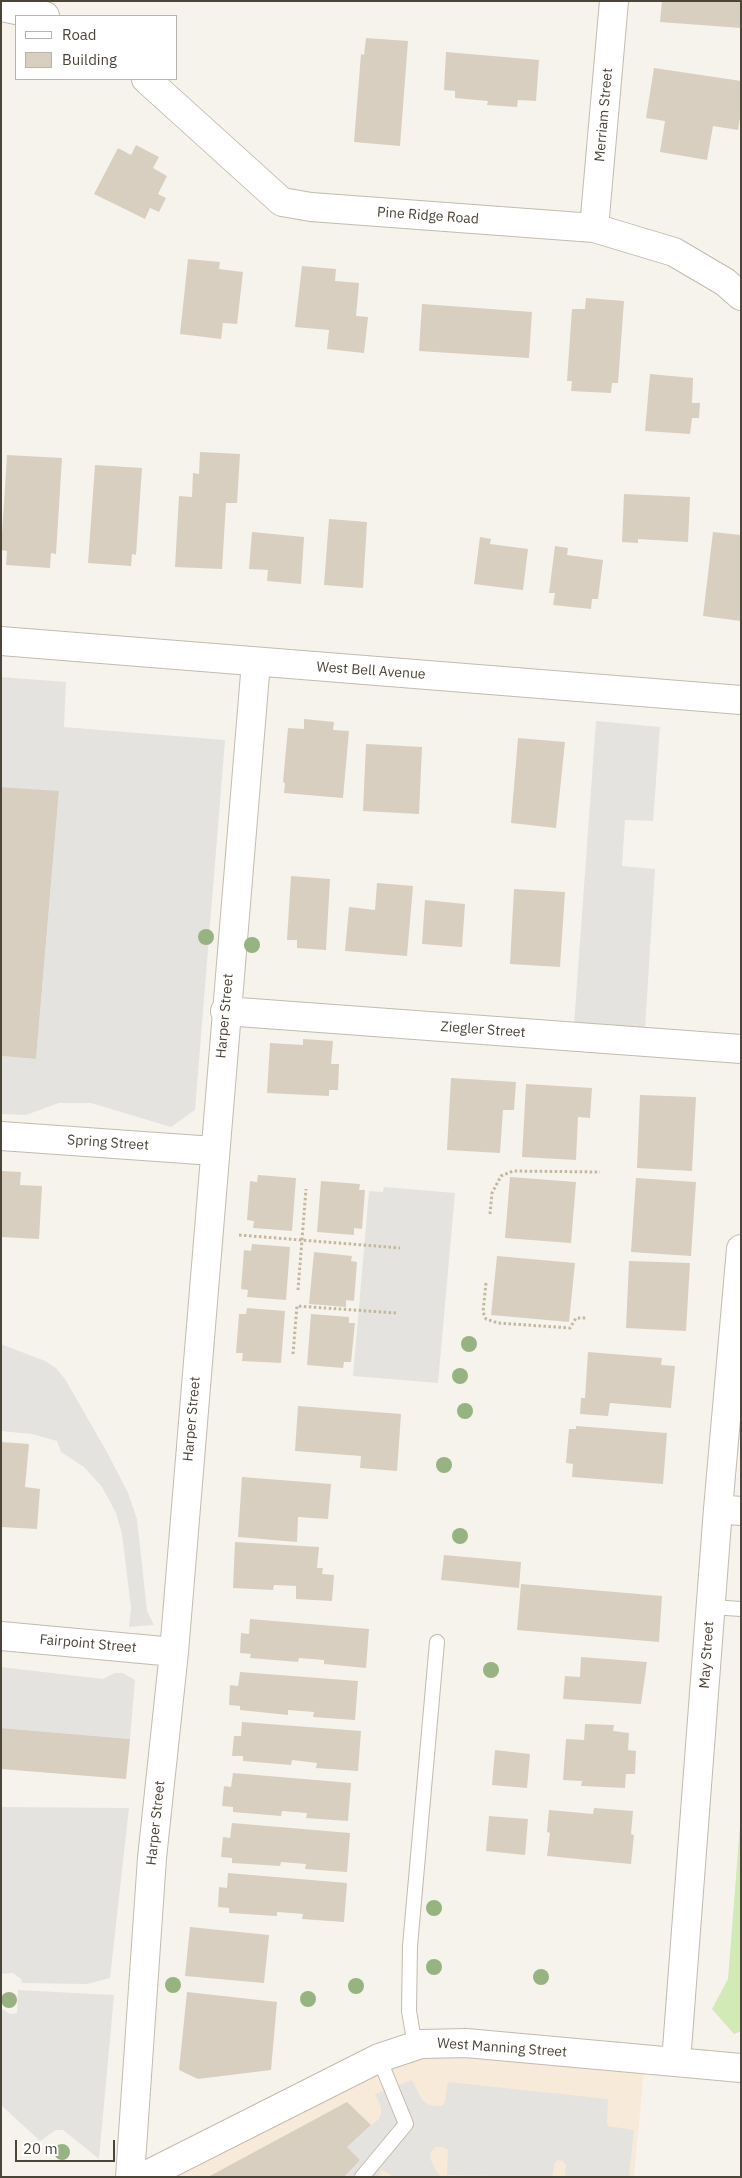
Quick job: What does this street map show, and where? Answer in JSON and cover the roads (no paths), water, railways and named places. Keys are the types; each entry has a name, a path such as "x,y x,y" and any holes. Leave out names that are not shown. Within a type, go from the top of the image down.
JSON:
{"street":[{"name":"Merriam Street","path":"594,228 614,1"},
{"path":"1,8 40,15"},
{"name":"Pine Ridge Road","path":"147,80 282,202 311,207 594,228 674,252 725,282 741,296"},
{"name":"West Bell Avenue","path":"1,641 741,700"},
{"name":"Harper Street","path":"130,2177 152,1858 174,1652 225,1011 256,662"},
{"name":"Ziegler Street","path":"225,1011 741,1049"},
{"name":"Spring Street","path":"1,1136 214,1151"},
{"name":"May Street","path":"676,2062 711,1606 729,1510 741,1249"},
{"name":"Fairpoint Street","path":"1,1636 174,1652"},
{"name":"West Manning Street","path":"143,2177 379,2058 421,2044 466,2043 741,2068"}],"lane":[{"path":"711,1606 741,1609"},
{"path":"415,2046 409,2011 410,1946 437,1642"},
{"path":"362,2177 406,2124 379,2058"}]}
